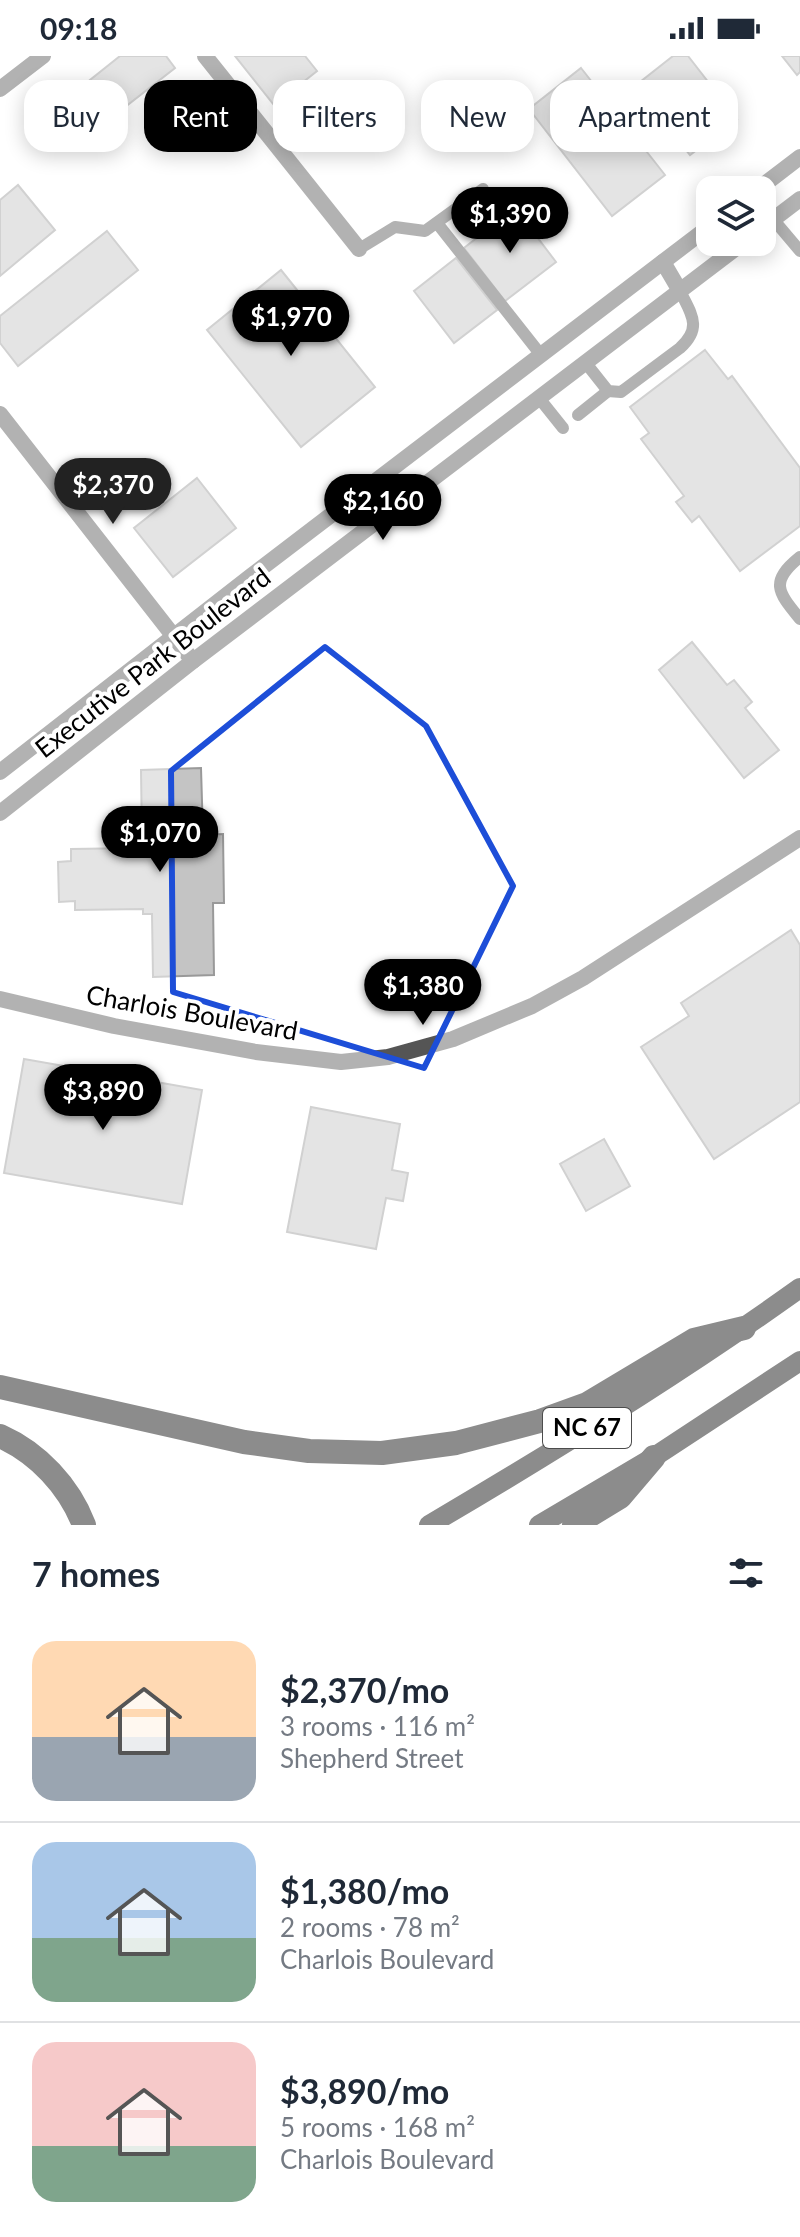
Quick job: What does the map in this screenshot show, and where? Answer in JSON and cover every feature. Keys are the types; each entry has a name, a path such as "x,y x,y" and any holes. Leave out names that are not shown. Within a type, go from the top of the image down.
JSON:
{"highway":[{"path":"0,1387 244,1442 309,1451 382,1453 456,1443 540,1421 587,1404 694,1340 744,1328"},
{"path":"0,1436 33,1456 51,1472 67,1491 84,1525"},
{"path":"574,1525 620,1497 654,1457"}],"main road":[{"name":"NC 67","path":"429,1525 514,1475 744,1328 800,1288"},
{"name":"NC 67","path":"539,1525 654,1457 800,1361"}],"street":[{"path":"0,89 43,56"},
{"path":"205,56 359,249"},
{"path":"775,176 800,157"},
{"path":"776,217 800,199"},
{"name":"Executive Park Boulevard","path":"0,772 696,237"},
{"name":"Executive Park Boulevard","path":"0,813 193,661 726,256"},
{"path":"663,262 680,291"},
{"path":"0,414 193,661"},
{"name":"Charlois Boulevard","path":"0,999 114,1026 256,1052 341,1062 388,1057 453,1039 532,1006 583,978 800,838"}],"lane":[{"path":"359,249 395,227 425,231 483,189"},
{"path":"437,223 541,355"},
{"path":"776,230 800,251"},
{"path":"578,415 608,391 621,392 688,340 694,326 693,318 680,291"},
{"path":"585,362 608,391"},
{"path":"539,398 563,428"},
{"path":"800,557 785,569 781,580 782,597 800,619"}],"highlighted area":[{"path":"325,647 426,726 513,886 424,1068 173,992 171,771"}],"building":[{"path":"120,56 166,56 175,68 160,80 144,80 144,92 128,105 128,80 90,80"},
{"path":"235,56 305,56 317,71 306,80 273,80 273,104"},
{"path":"673,56 688,56 707,80 643,80"},
{"path":"782,56 800,56 800,72 797,75"},
{"path":"581,68 590,80 566,80"},
{"path":"550,92 550,136 534,115 534,105"},
{"path":"562,152 647,152 665,175 612,216"},
{"path":"18,185 55,230 0,276 0,200"},
{"path":"515,208 556,262 505,301 464,248"},
{"path":"107,231 138,270 18,366 0,343 0,316"},
{"path":"456,258 497,310 454,343 414,291"},
{"path":"281,270 375,387 301,447 207,330"},
{"path":"705,350 728,379 732,376 800,468 800,526 740,571 699,516 692,522 676,502 684,496 641,439 649,433 630,407"},
{"path":"197,478 236,528 173,577 134,528"},
{"path":"692,642 727,685 734,680 752,702 745,708 779,750 744,778 659,670"},
{"path":"201,768 203,835 223,834 224,903 213,903 214,975 153,977 152,914 143,914 143,909 75,910 75,901 59,902 58,862 71,861 71,849 139,848 139,839 142,839 141,770"},
{"path":"791,930 800,945 800,1102 714,1159 641,1047 689,1016 681,1003"},
{"path":"24,1059 104,1073 99,1095 118,1098 122,1076 202,1090 182,1204 4,1173"},
{"path":"311,1107 400,1124 392,1170 408,1173 403,1201 386,1198 376,1249 287,1232"},
{"path":"604,1139 630,1186 586,1211 560,1164"}]}
